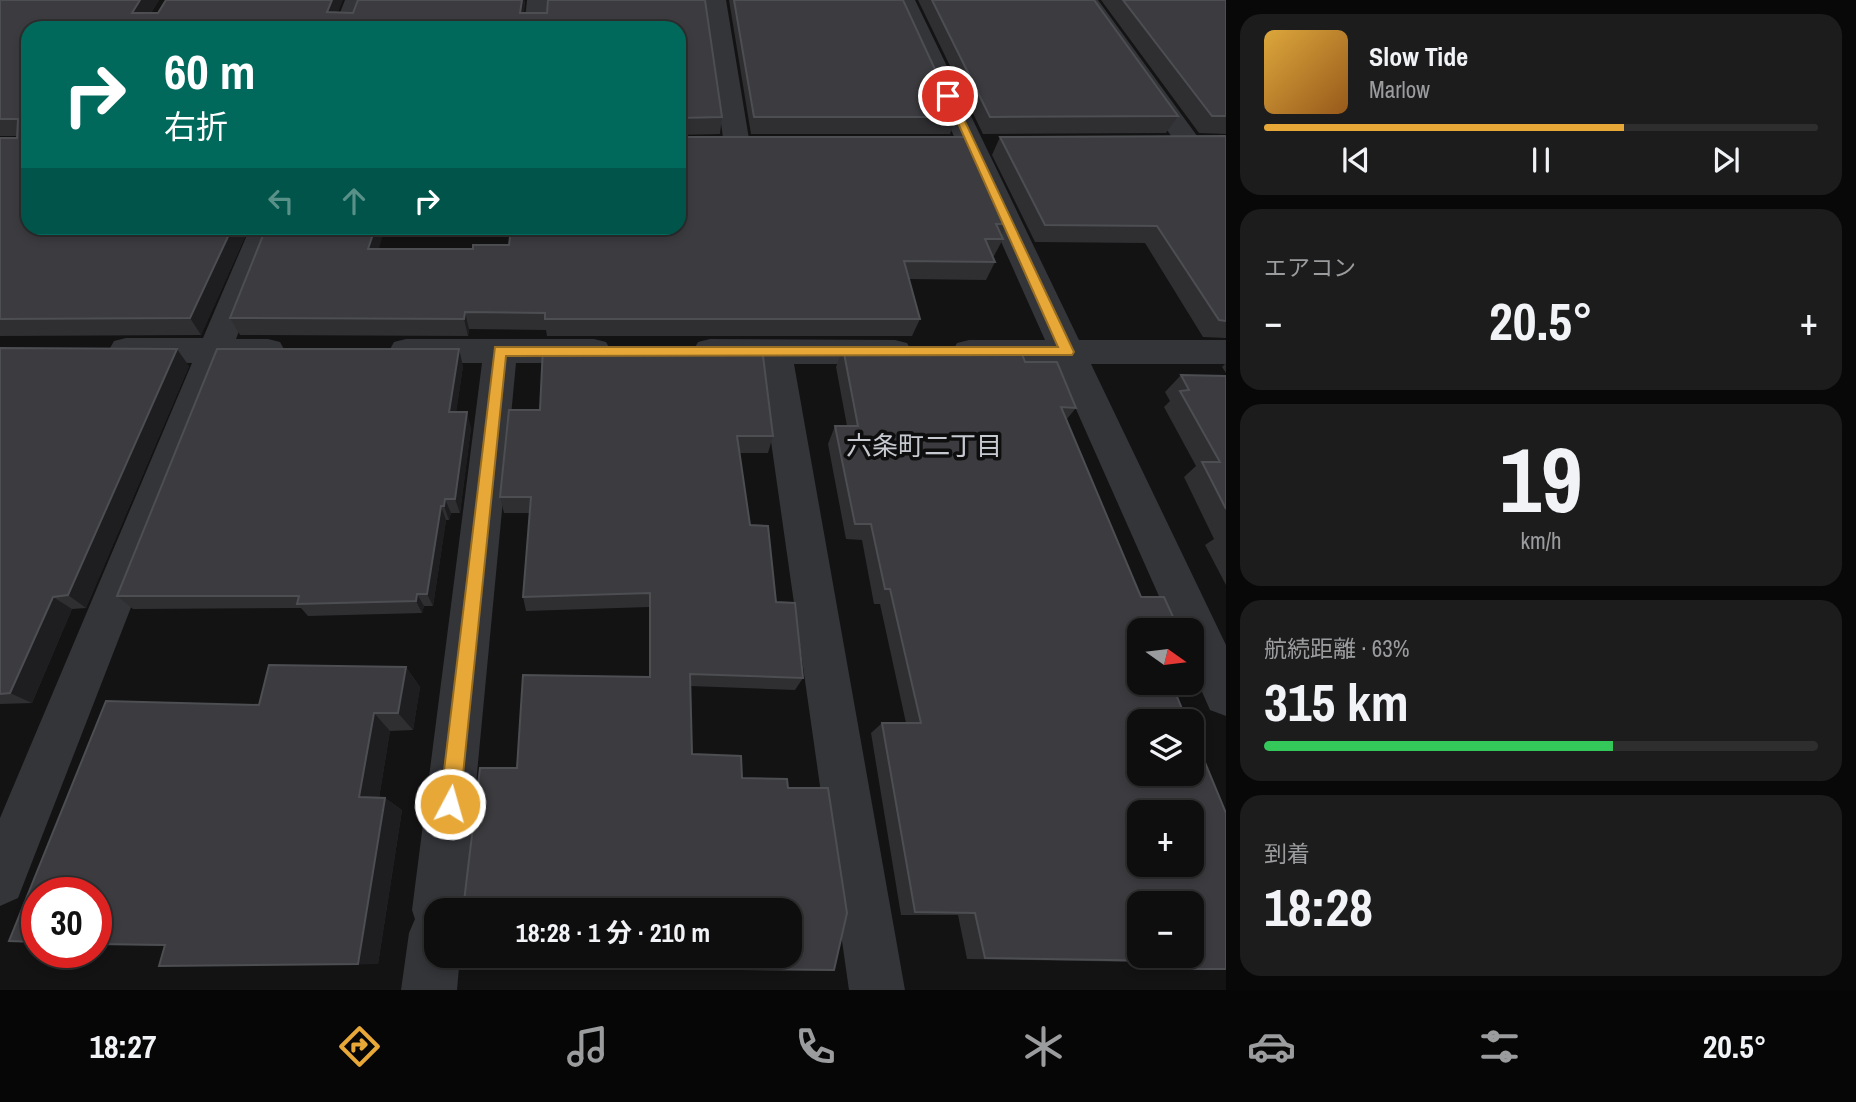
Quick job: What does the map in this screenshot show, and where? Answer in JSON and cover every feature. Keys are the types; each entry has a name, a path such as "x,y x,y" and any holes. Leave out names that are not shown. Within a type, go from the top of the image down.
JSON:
{"street":[{"path":"348,21 356,0"},
{"path":"536,21 538,0"},
{"path":"715,0 725,145 764,145"},
{"path":"904,0 1226,694"},
{"path":"1087,0 1202,144 1163,144"},
{"path":"0,880 261,235"},
{"path":"94,350 296,351"},
{"path":"377,351 624,351"},
{"path":"439,898 500,351"},
{"path":"679,351 1226,352"},
{"path":"775,352 877,990"},
{"path":"429,990 432,968"}],"building":[{"path":"0,0 140,0 132,13 158,13 166,0 332,0 327,12 353,13 358,0 522,0 520,13 547,13 548,0 705,0 722,117 686,118 686,21 21,21 21,235 229,235 190,318 0,319 0,138 17,138 18,119 0,119"},
{"path":"734,0 903,0 957,117 754,117"},
{"path":"932,0 1094,0 1178,116 990,117"},
{"path":"1123,0 1226,0 1226,116 1212,116"},
{"path":"1226,136 1226,321 1219,320 1157,226 1045,225 1000,137"},
{"path":"686,137 967,137 1008,224 996,224 1003,239 985,239 995,262 904,261 920,319 545,319 545,313 465,312 464,319 230,318 263,235 373,235 368,249 473,249 473,245 509,245 510,235 686,235"},
{"path":"543,347 762,348 773,436 737,436 750,525 768,526 776,602 795,603 803,678 690,674 692,754 741,756 742,778 787,779 788,788 828,788 847,913 834,970 650,968 802,968 802,898 464,898 480,768 517,768 523,675 650,677 650,593 523,597 531,497 500,497 509,410 540,410"},
{"path":"0,348 177,349 68,595 53,597 10,693 0,694"},
{"path":"843,348 1021,351 1025,362 1057,362 1076,408 1061,407 1141,597 1164,597 1174,618 1127,618 1127,695 1176,695 1182,709 1127,709 1127,786 1204,786 1204,760 1226,813 1226,969 1171,969 1204,968 1204,891 1127,891 1127,960 985,958 975,913 915,912 882,723 921,723 890,589 885,589 871,524 855,524 835,426 858,426"},
{"path":"217,349 459,349 449,412 467,412 455,499 445,499 444,506 441,506 427,594 417,594 416,601 297,604 299,596 117,596"},
{"path":"1181,375 1226,376 1226,509 1202,462 1220,462 1180,391 1189,390"},
{"path":"269,665 406,667 398,713 374,713 359,797 385,798 358,964 159,966 165,945 112,944 112,877 35,877 106,701 259,705"},
{"path":"21,911 21,941 9,941"}],"district":[{"name":"六条町二丁目","path":"924,446"}],"route":[{"path":"450,804 500,351 1067,352 948,96"}]}
